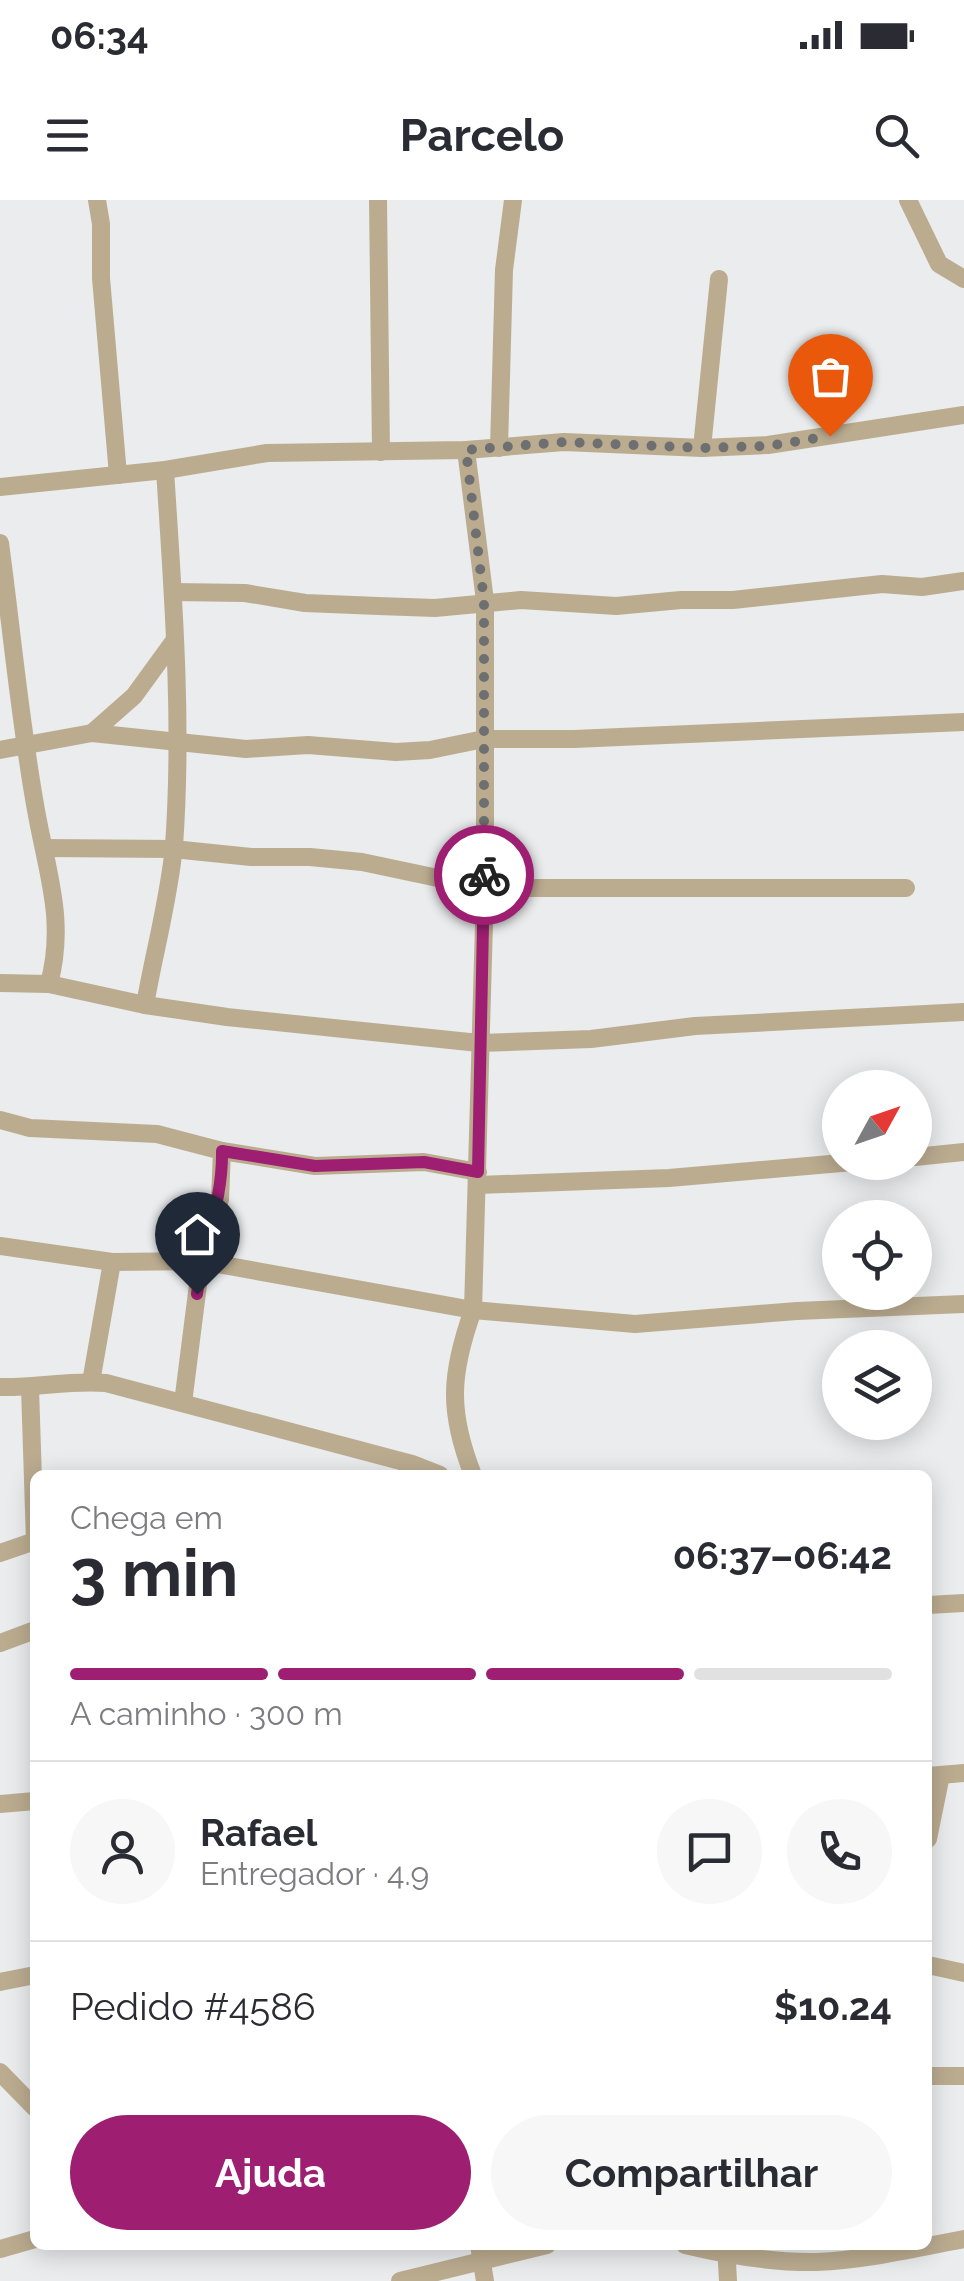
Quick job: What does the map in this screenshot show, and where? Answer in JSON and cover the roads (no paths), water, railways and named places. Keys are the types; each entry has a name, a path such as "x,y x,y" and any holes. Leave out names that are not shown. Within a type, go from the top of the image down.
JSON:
{"street":[{"path":"98,200 100,278 118,475"},
{"path":"378,200 382,452"},
{"path":"498,448 504,270 513,200"},
{"path":"908,200 939,264 964,279"},
{"path":"702,448 719,279"},
{"path":"0,487 166,470 266,452 466,450 564,442 702,448 768,446 964,415"},
{"path":"466,450 484,601 478,1178 473,1310 464,1336 454,1398 457,1435 471,1470"},
{"path":"145,1005 174,849 178,742 166,470"},
{"path":"0,543 27,747 58,924 58,952 49,984"},
{"path":"173,592 245,593 305,603 416,607 484,601 616,606 964,581"},
{"path":"92,734 134,696 174,642"},
{"path":"0,750 92,734 246,749 308,746 396,752 484,739 964,722"},
{"path":"44,848 174,849 362,862 484,888 906,888"},
{"path":"3,987 49,984 226,1018 479,1042 591,1039 696,1026 964,1012"},
{"path":"0,1120 30,1128 157,1134 222,1151 315,1166 424,1162 478,1178 669,1178 822,1165"},
{"path":"183,1403 201,1262 220,1199 222,1151"},
{"path":"932,1155 964,1152"},
{"path":"0,1246 112,1262 201,1262 473,1310 635,1324 798,1311 964,1304"},
{"path":"91,1382 112,1262"},
{"path":"0,1387 91,1382 427,1470"},
{"path":"30,1388 33,1470"},
{"path":"0,1553 30,1543"},
{"path":"932,1605 964,1603"},
{"path":"0,1643 30,1632"},
{"path":"934,1776 964,1773"},
{"path":"0,1804 30,1801"},
{"path":"932,1966 964,1973"},
{"path":"0,1982 30,1977"},
{"path":"0,2072 30,2103"},
{"path":"932,2076 964,2076"},
{"path":"932,2245 964,2240"},
{"path":"0,2249 30,2241"},
{"path":"400,2281 480,2253 505,2250"},
{"path":"728,2281 726,2250 826,2261 898,2250"},
{"path":"480,2253 486,2281"}]}
